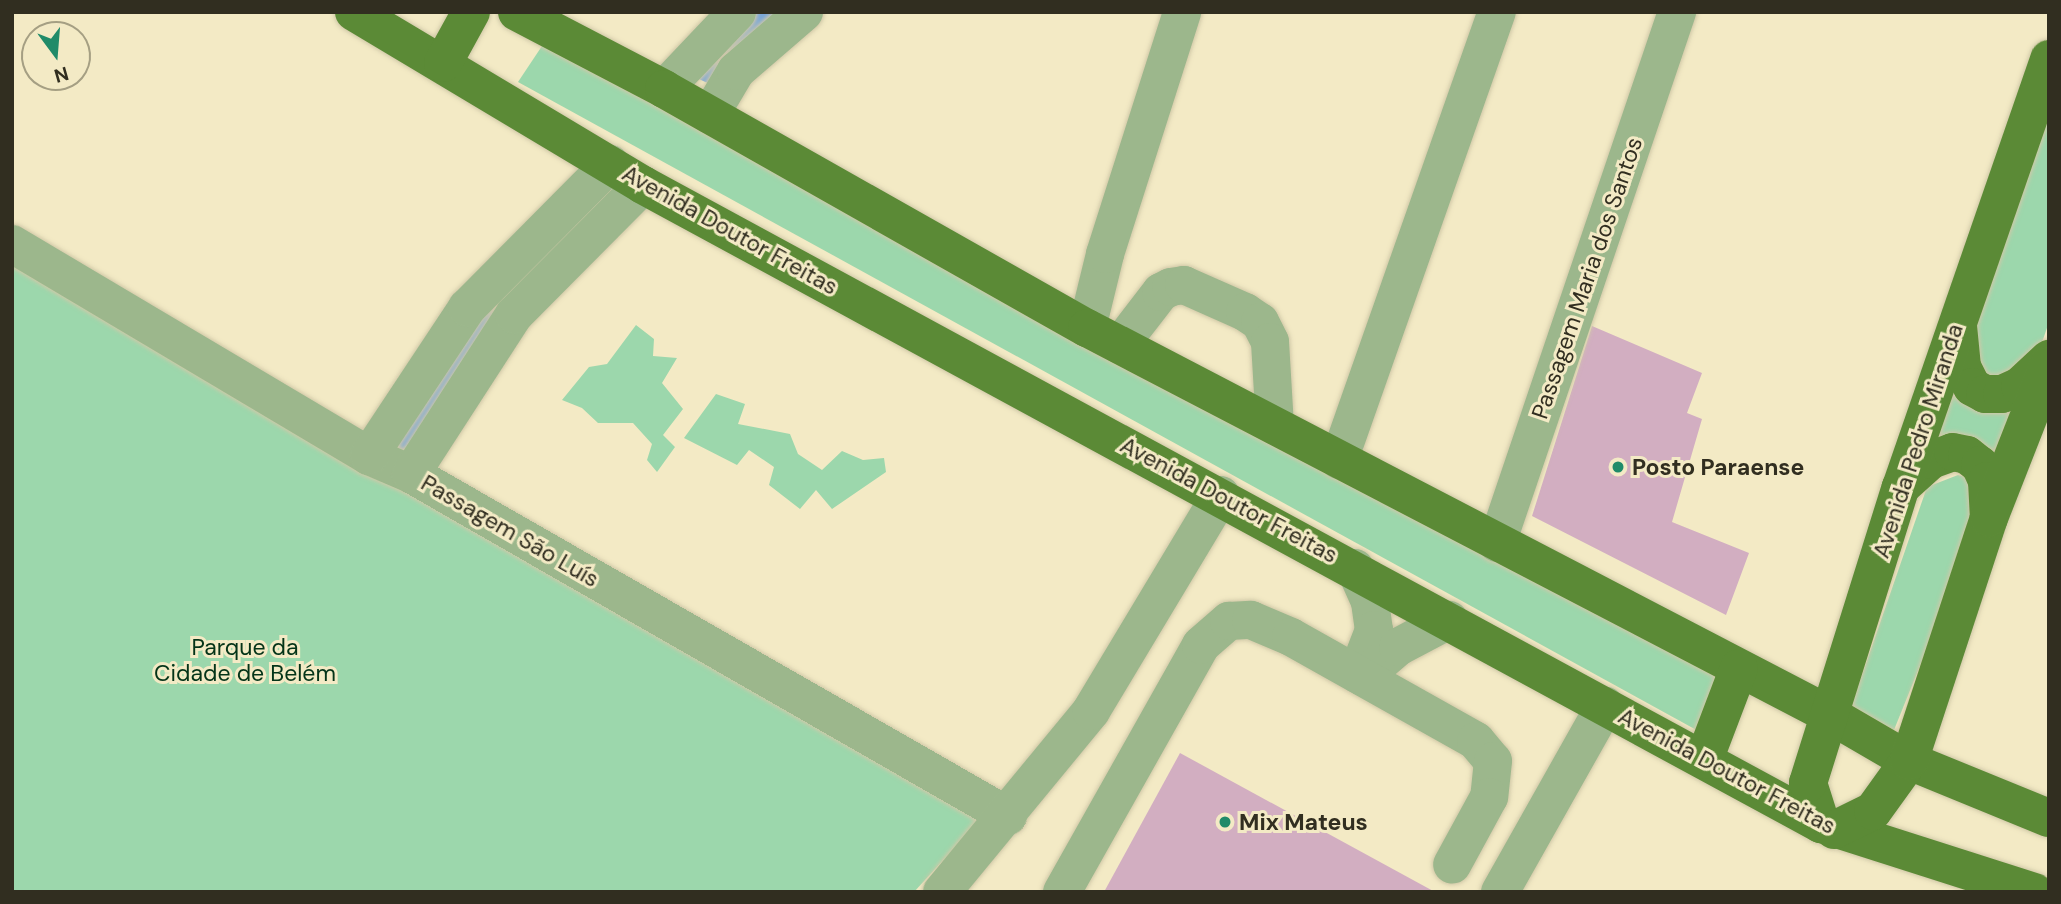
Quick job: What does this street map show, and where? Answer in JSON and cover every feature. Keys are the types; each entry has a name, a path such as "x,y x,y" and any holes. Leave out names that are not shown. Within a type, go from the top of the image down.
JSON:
{"main road":[{"path":"443,63 471,12"},
{"path":"517,12 664,89 1104,337 1830,715 1909,761 2047,811"},
{"name":"Avenida Doutor Freitas","path":"372,17 643,185 1221,495 1828,827 2035,892"},
{"name":"Avenida Pedro Miranda","path":"1828,827 1808,783 1901,487 2049,59"},
{"path":"1957,324 1962,367 1972,387 1984,394 2002,394 2020,386 2049,359"},
{"path":"1828,827 1874,811 1909,761 1989,518 2049,365"},
{"path":"1901,487 1931,460 1953,452 1967,455 1980,466 1987,481 1989,518"},
{"path":"1704,760 1739,668"}],"street":[{"path":"664,89 737,12"},
{"path":"709,115 736,71 804,12"},
{"path":"1104,337 1105,254 1182,12"},
{"path":"1339,460 1497,12"},
{"name":"Passagem Maria dos Santos","path":"1497,543 1677,12"},
{"path":"369,456 467,308 610,164"},
{"path":"411,474 514,315 643,185"},
{"name":"Passagem São Luís","path":"12,244 369,456 411,474 1008,816"},
{"path":"1104,337 1171,287 1184,285 1245,312 1260,323 1269,342 1275,426"},
{"path":"942,892 1008,816 1091,711 1221,495"},
{"path":"1355,568 1370,602 1374,630 1360,675"},
{"path":"1062,892 1201,645 1229,621 1251,620 1281,632 1476,741 1493,761 1489,797 1452,866"},
{"path":"1360,675 1398,647 1450,620"},
{"path":"1500,892 1605,706"}],"green space":[{"path":"546,40 1728,673 1700,732 518,82"},
{"path":"2049,104 2049,322 2038,354 2016,377 1981,379 1969,317"},
{"name":"Parque da Cidade de Belém","path":"12,259 992,807 914,892 12,892"},
{"path":"636,325 654,339 653,356 677,358 662,383 683,409 663,435 675,447 657,472 647,460 652,444 633,423 598,423 582,408 562,400 589,367 607,364"},
{"path":"1954,367 2024,393 1992,481 1922,455"},
{"path":"716,394 745,404 738,424 790,434 798,454 822,470 842,451 863,460 884,458 886,472 832,509 816,490 800,509 769,485 774,467 749,450 737,465 684,438"},
{"path":"1958,475 1969,478 1977,525 1894,730 1851,707 1927,487"}],"water":[{"path":"751,12 789,12 712,85 690,75"},
{"path":"591,198 410,463 393,454 473,320"}],"building":[{"name":"Posto Paraense","path":"1592,326 1702,373 1687,413 1702,419 1672,522 1749,553 1726,615 1532,516"},
{"name":"Mix Mateus","path":"1180,753 1435,892 1104,892"}],"place":[{"name":"Posto Paraense","path":"1618,467"},
{"name":"Mix Mateus","path":"1225,822"}]}
